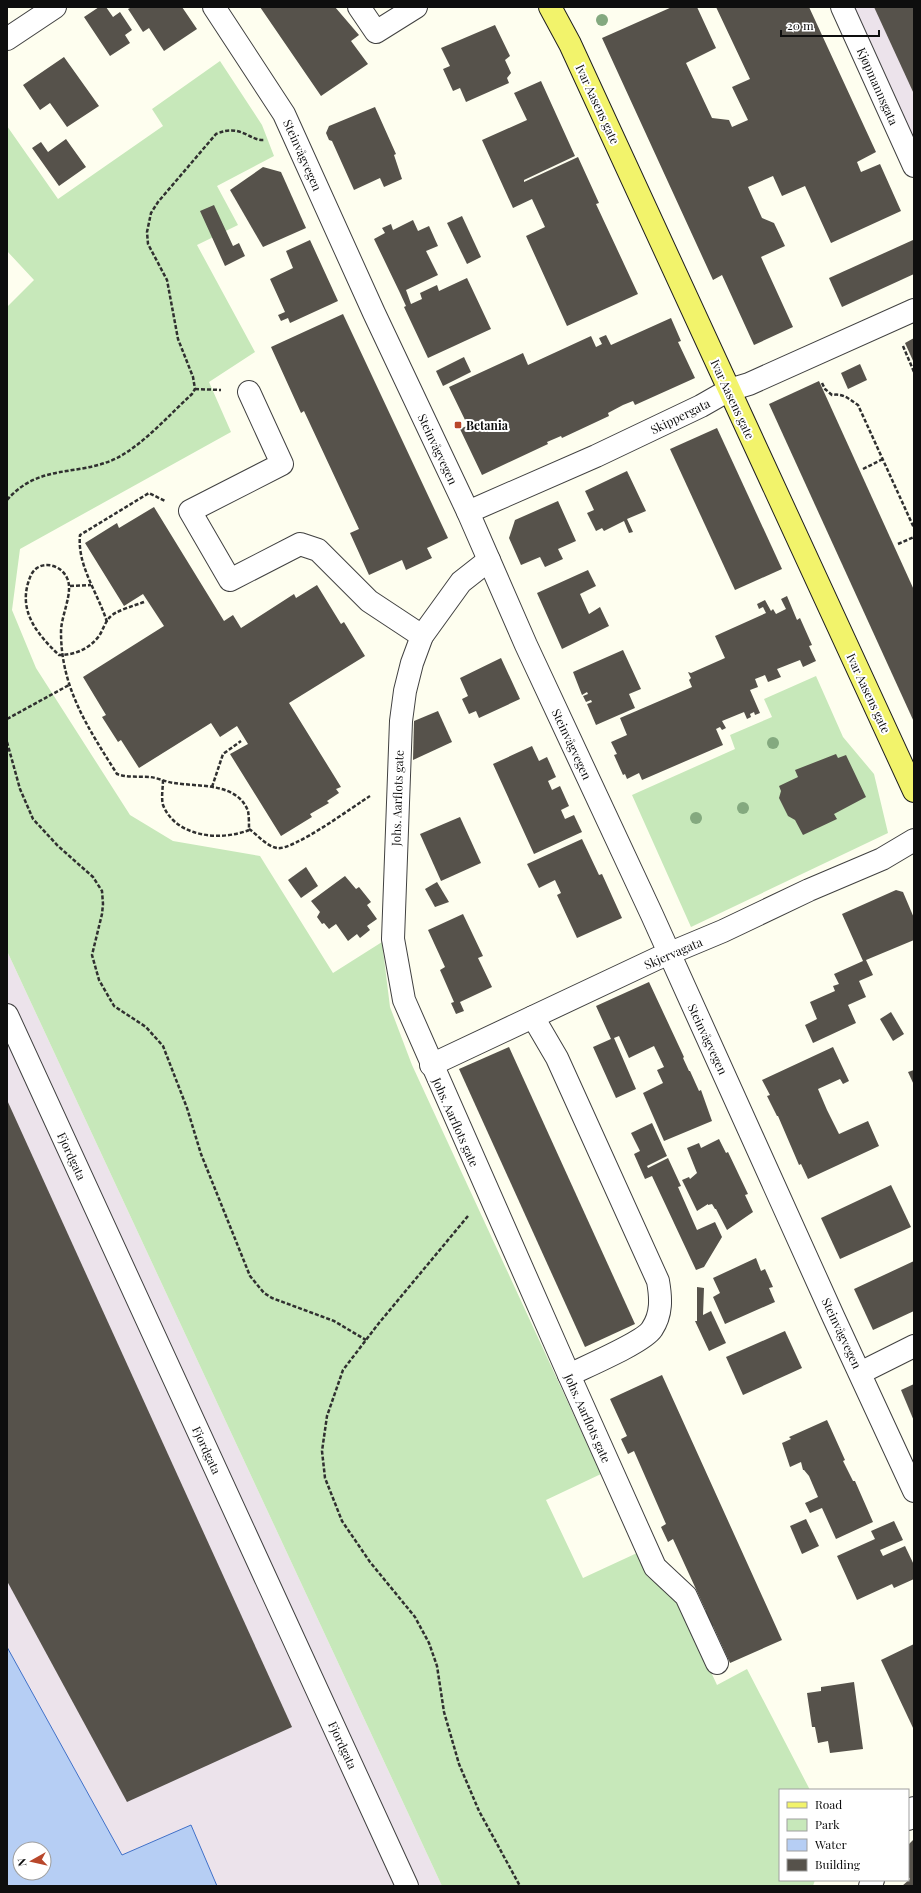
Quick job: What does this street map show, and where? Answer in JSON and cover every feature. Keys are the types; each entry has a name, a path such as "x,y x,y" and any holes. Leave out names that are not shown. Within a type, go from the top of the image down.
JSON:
{"main road":[{"name":"Ivar Aasens gate","path":"550,7 570,44 914,791"}],"street":[{"path":"7,39 55,7"},
{"name":"Steinvågvegen","path":"214,7 288,121 374,313 468,512 662,956 860,1373 914,1491"},
{"path":"358,7 376,32 416,7"},
{"name":"Kjøpmannsgata","path":"842,7 914,166"},
{"name":"Skippergata","path":"468,512 596,456 701,406 729,390 749,384 914,310"},
{"path":"249,392 282,464 190,511 230,580 300,544 318,550 369,601 422,636"},
{"name":"Johs. Aarflots gate","path":"489,560 461,582 422,636 412,662 405,691 401,721 398,782 393,939 404,1000 431,1065 568,1376 655,1567 686,1596 717,1663"},
{"name":"Skjervagata","path":"431,1065 662,956 723,931 809,890 882,859 914,840"},
{"name":"Fjordgata","path":"7,1015 407,1886"},
{"path":"533,1017 557,1058 658,1281 661,1298 658,1315 652,1330 637,1341 568,1376"},
{"path":"860,1373 914,1346"},
{"path":"909,1817 914,1808"}],"path":[{"path":"7,500 14,492 38,477 117,458 140,441 192,394 195,389 193,378 178,339 166,280 148,244 146,232 150,213 216,134 224,131 237,131 263,141 288,121"},
{"path":"821,381 825,389 832,395 837,394 846,396 858,405 914,528"},
{"path":"863,469 883,459"},
{"path":"107,622 80,555 80,535 149,493"},
{"path":"898,544 914,536"},
{"path":"144,602 111,615 99,636 86,648 76,654 63,655 59,655 41,638 31,622 27,604 27,586 32,573 41,566 47,565 61,570 67,577 70,586 61,630 63,655 69,686 78,708 117,774 125,776 151,777 212,787 228,792 243,803 248,812 249,830"},
{"path":"70,586 91,585"},
{"path":"7,719 69,686"},
{"path":"212,787 223,754 241,741"},
{"path":"7,742 20,789 33,819 58,846 92,877 102,891 102,914 92,955 99,980 114,1006 146,1027 163,1046 187,1108 201,1154 250,1276 264,1293 272,1298 334,1321 366,1340"},
{"path":"163,780 162,800 164,806 175,821 188,829 202,834 222,837 236,835 249,830"},
{"path":"249,830 277,848 288,846 319,830 382,789 398,782"},
{"path":"490,1199 473,1211 449,1237 343,1370 327,1416 322,1451 325,1478 336,1507 352,1538 421,1627 437,1666 444,1712 459,1764 479,1811 520,1886"}],"shaded area":[{"path":"848,7 914,7 914,160"},
{"path":"7,951 442,1886 217,1886 191,1826 122,1855 7,1647"}],"green space":[{"path":"220,61 262,125 274,156 217,186 238,225 197,245 255,352 209,382 231,432 20,549 12,610 36,668 130,815 173,841 260,856 333,973 382,942 390,1007 412,1065 601,1474 546,1500 583,1578 637,1553 647,1576 678,1601 717,1685 747,1669 809,1789 779,1789 779,1881 815,1881 813,1886 442,1886 7,951 7,307 34,280 7,251 7,126 58,199 163,126 152,109"},
{"path":"816,676 843,737 874,774 888,833 691,927 632,795 735,749 730,735 772,717 764,699"}],"water":[{"path":"7,1647 122,1855 191,1825 217,1886 7,1886"}],"building":[{"path":"99,7 106,7 113,17 120,12 132,30 125,35 130,43 110,56 84,17"},
{"path":"132,7 182,7 197,29 164,51 149,28 143,32 128,9"},
{"path":"260,7 335,7 359,35 351,41 368,64 321,96"},
{"path":"672,7 697,7 716,48 686,63 712,118 729,120 732,127 748,120 732,87 750,79 716,7 809,7 876,152 857,162 861,172 880,164 901,211 831,243 805,186 782,196 773,176 748,187 762,218 774,223 785,246 761,257 793,327 754,345 722,275 713,280 602,38"},
{"path":"874,7 914,7 914,94"},
{"path":"495,25 510,56 505,60 511,73 507,78 509,83 466,102 460,88 453,91 443,69 450,66 441,48"},
{"path":"64,57 99,106 67,127 50,103 40,110 23,85"},
{"path":"541,81 575,156 524,180 524,182 578,157 599,203 596,204 638,294 567,326 526,236 545,227 532,199 513,208 482,140 527,120 514,93"},
{"path":"375,107 396,154 394,155 402,179 384,187 380,178 354,190 332,141 329,140 326,133 329,126"},
{"path":"66,139 86,167 59,186 32,148 41,142 48,152"},
{"path":"263,167 281,172 306,228 263,247 230,190"},
{"path":"214,205 233,246 239,243 245,256 225,266 200,211"},
{"path":"462,216 481,257 467,264 447,223"},
{"path":"413,220 418,231 429,226 438,246 426,251 438,275 406,290 411,304 422,299 420,293 437,285 439,291 467,278 491,329 428,358 404,307 406,306 374,239 385,233 382,228 391,224 393,230"},
{"path":"310,240 338,301 290,323 288,318 281,321 278,315 285,312 270,279 293,268 286,251"},
{"path":"913,240 914,274 842,307 829,278"},
{"path":"343,314 448,538 427,548 432,558 406,570 402,560 369,575 350,533 359,529 304,411 301,413 271,347"},
{"path":"671,318 681,341 678,342 695,378 635,405 633,401 623,405 608,413 609,416 562,438 561,436 547,442 548,444 482,475 460,429 471,424 470,421 466,422 449,387 523,353 528,365 591,336 596,347 602,344 599,338 606,335 611,345"},
{"path":"914,338 914,363 905,343"},
{"path":"464,357 471,372 443,386 436,371"},
{"path":"860,364 867,380 848,389 841,373"},
{"path":"819,381 914,590 914,722 769,404"},
{"path":"717,428 782,569 735,590 670,449"},
{"path":"627,471 646,511 627,519 633,532 629,533 624,521 604,531 602,528 596,531 587,513 594,510 585,491"},
{"path":"558,501 576,541 558,549 563,559 545,567 540,557 521,565 509,538 515,520"},
{"path":"154,507 224,621 233,615 241,628 294,594 296,598 317,585 341,624 344,622 365,656 289,703 341,787 336,789 339,793 327,801 329,803 310,814 312,817 281,836 230,754 248,744 237,726 220,737 211,723 139,768 121,740 118,742 102,717 106,715 83,677 164,626 143,594 124,606 85,543 117,523 119,528"},
{"path":"588,570 596,586 580,594 589,614 600,607 609,626 562,649 537,593"},
{"path":"787,596 797,620 800,618 812,645 809,646 816,661 803,667 800,660 777,669 781,677 768,682 765,675 755,679 758,687 750,690 760,713 755,715 754,712 750,714 751,717 747,719 744,712 722,721 726,728 722,730 720,727 716,729 723,745 642,780 639,773 627,779 625,774 623,775 614,755 617,754 611,742 627,735 620,718 692,687 689,680 691,678 688,672 691,673 725,658 715,636 766,613 763,607 759,609 757,604 765,600 771,611 773,609 776,614 786,609 781,599"},
{"path":"623,650 641,689 629,694 635,708 596,725 587,704 592,702 591,700 586,702 583,696 588,694 587,692 582,695 573,672"},
{"path":"501,658 520,699 479,718 476,711 469,714 462,699 468,696 460,678"},
{"path":"438,711 452,742 413,760 414,721"},
{"path":"532,746 539,761 547,757 556,777 548,781 552,790 560,786 569,806 561,810 565,819 574,815 582,832 534,854 493,764"},
{"path":"836,754 838,758 846,755 866,797 834,814 837,819 803,835 795,820 788,816 779,798 781,791 779,786 798,777 795,770"},
{"path":"460,817 481,863 441,881 420,834"},
{"path":"582,839 599,875 602,874 622,918 577,938 557,895 561,893 555,880 539,888 527,864"},
{"path":"306,867 318,886 301,898 288,880"},
{"path":"345,876 356,889 359,887 371,902 367,905 377,919 367,926 370,930 360,938 357,934 348,941 336,924 329,929 324,923 322,924 317,917 320,912 311,901"},
{"path":"437,882 449,902 435,907 425,889"},
{"path":"896,890 903,892 914,918 914,940 866,960 873,975 859,981 866,997 848,1005 856,1023 813,1043 805,1025 817,1019 810,1002 835,991 833,986 839,984 834,974 863,961 842,914"},
{"path":"463,914 483,956 478,958 492,987 460,1002 464,1011 456,1014 451,1003 454,1002 440,970 445,967 428,930"},
{"path":"649,982 689,1071 699,1091 701,1090 712,1121 664,1141 643,1093 663,1083 657,1070 664,1067 654,1046 629,1058 619,1036 614,1038 636,1089 616,1098 593,1047 611,1039 596,1006"},
{"path":"891,1012 904,1034 893,1041 880,1019"},
{"path":"509,1047 635,1324 585,1347 459,1069"},
{"path":"833,1047 849,1081 843,1084 840,1079 818,1089 827,1110 839,1134 868,1121 879,1146 808,1179 801,1164 799,1165 778,1116 767,1096 770,1095 762,1080"},
{"path":"914,1070 914,1085 908,1072"},
{"path":"7,1100 292,1727 127,1802 7,1581"},
{"path":"652,1123 667,1156 647,1166 648,1168 668,1158 681,1186 678,1187 697,1230 715,1222 722,1237 704,1267 696,1270 652,1176 645,1179 634,1154 640,1151 631,1133"},
{"path":"719,1139 726,1153 728,1152 748,1194 745,1195 753,1212 727,1230 712,1204 708,1204 697,1211 682,1180 689,1177 690,1179 697,1173 687,1148 699,1143 701,1148"},
{"path":"891,1185 911,1227 840,1259 821,1218"},
{"path":"756,1258 761,1271 765,1269 773,1287 769,1288 775,1302 725,1324 713,1297 720,1293 713,1278"},
{"path":"914,1261 914,1311 873,1330 854,1289"},
{"path":"697,1287 704,1288 703,1315 711,1311 726,1343 709,1351 695,1321 697,1321"},
{"path":"785,1331 802,1368 743,1395 726,1357"},
{"path":"662,1375 782,1640 730,1663 713,1626 708,1629 701,1614 706,1611 673,1539 668,1542 661,1527 666,1524 634,1451 628,1454 621,1439 627,1436 610,1399"},
{"path":"914,1384 914,1421 901,1390"},
{"path":"827,1420 845,1460 843,1461 853,1481 855,1481 873,1522 836,1539 822,1508 810,1513 805,1503 818,1497 809,1476 803,1470 801,1462 790,1467 782,1443 791,1439 789,1437"},
{"path":"806,1519 819,1546 802,1554 790,1526"},
{"path":"894,1521 903,1540 880,1550 883,1556 905,1546 914,1565 914,1579 894,1588 892,1584 857,1600 837,1556 875,1539 871,1531"},
{"path":"914,1644 914,1730 881,1660"},
{"path":"854,1682 863,1749 830,1753 828,1741 818,1743 815,1727 812,1727 807,1693 821,1691 821,1687"},
{"path":"914,1839 914,1886 902,1886 910,1879 909,1844"}],"place":[{"name":"Betania","path":"458,425"}]}
